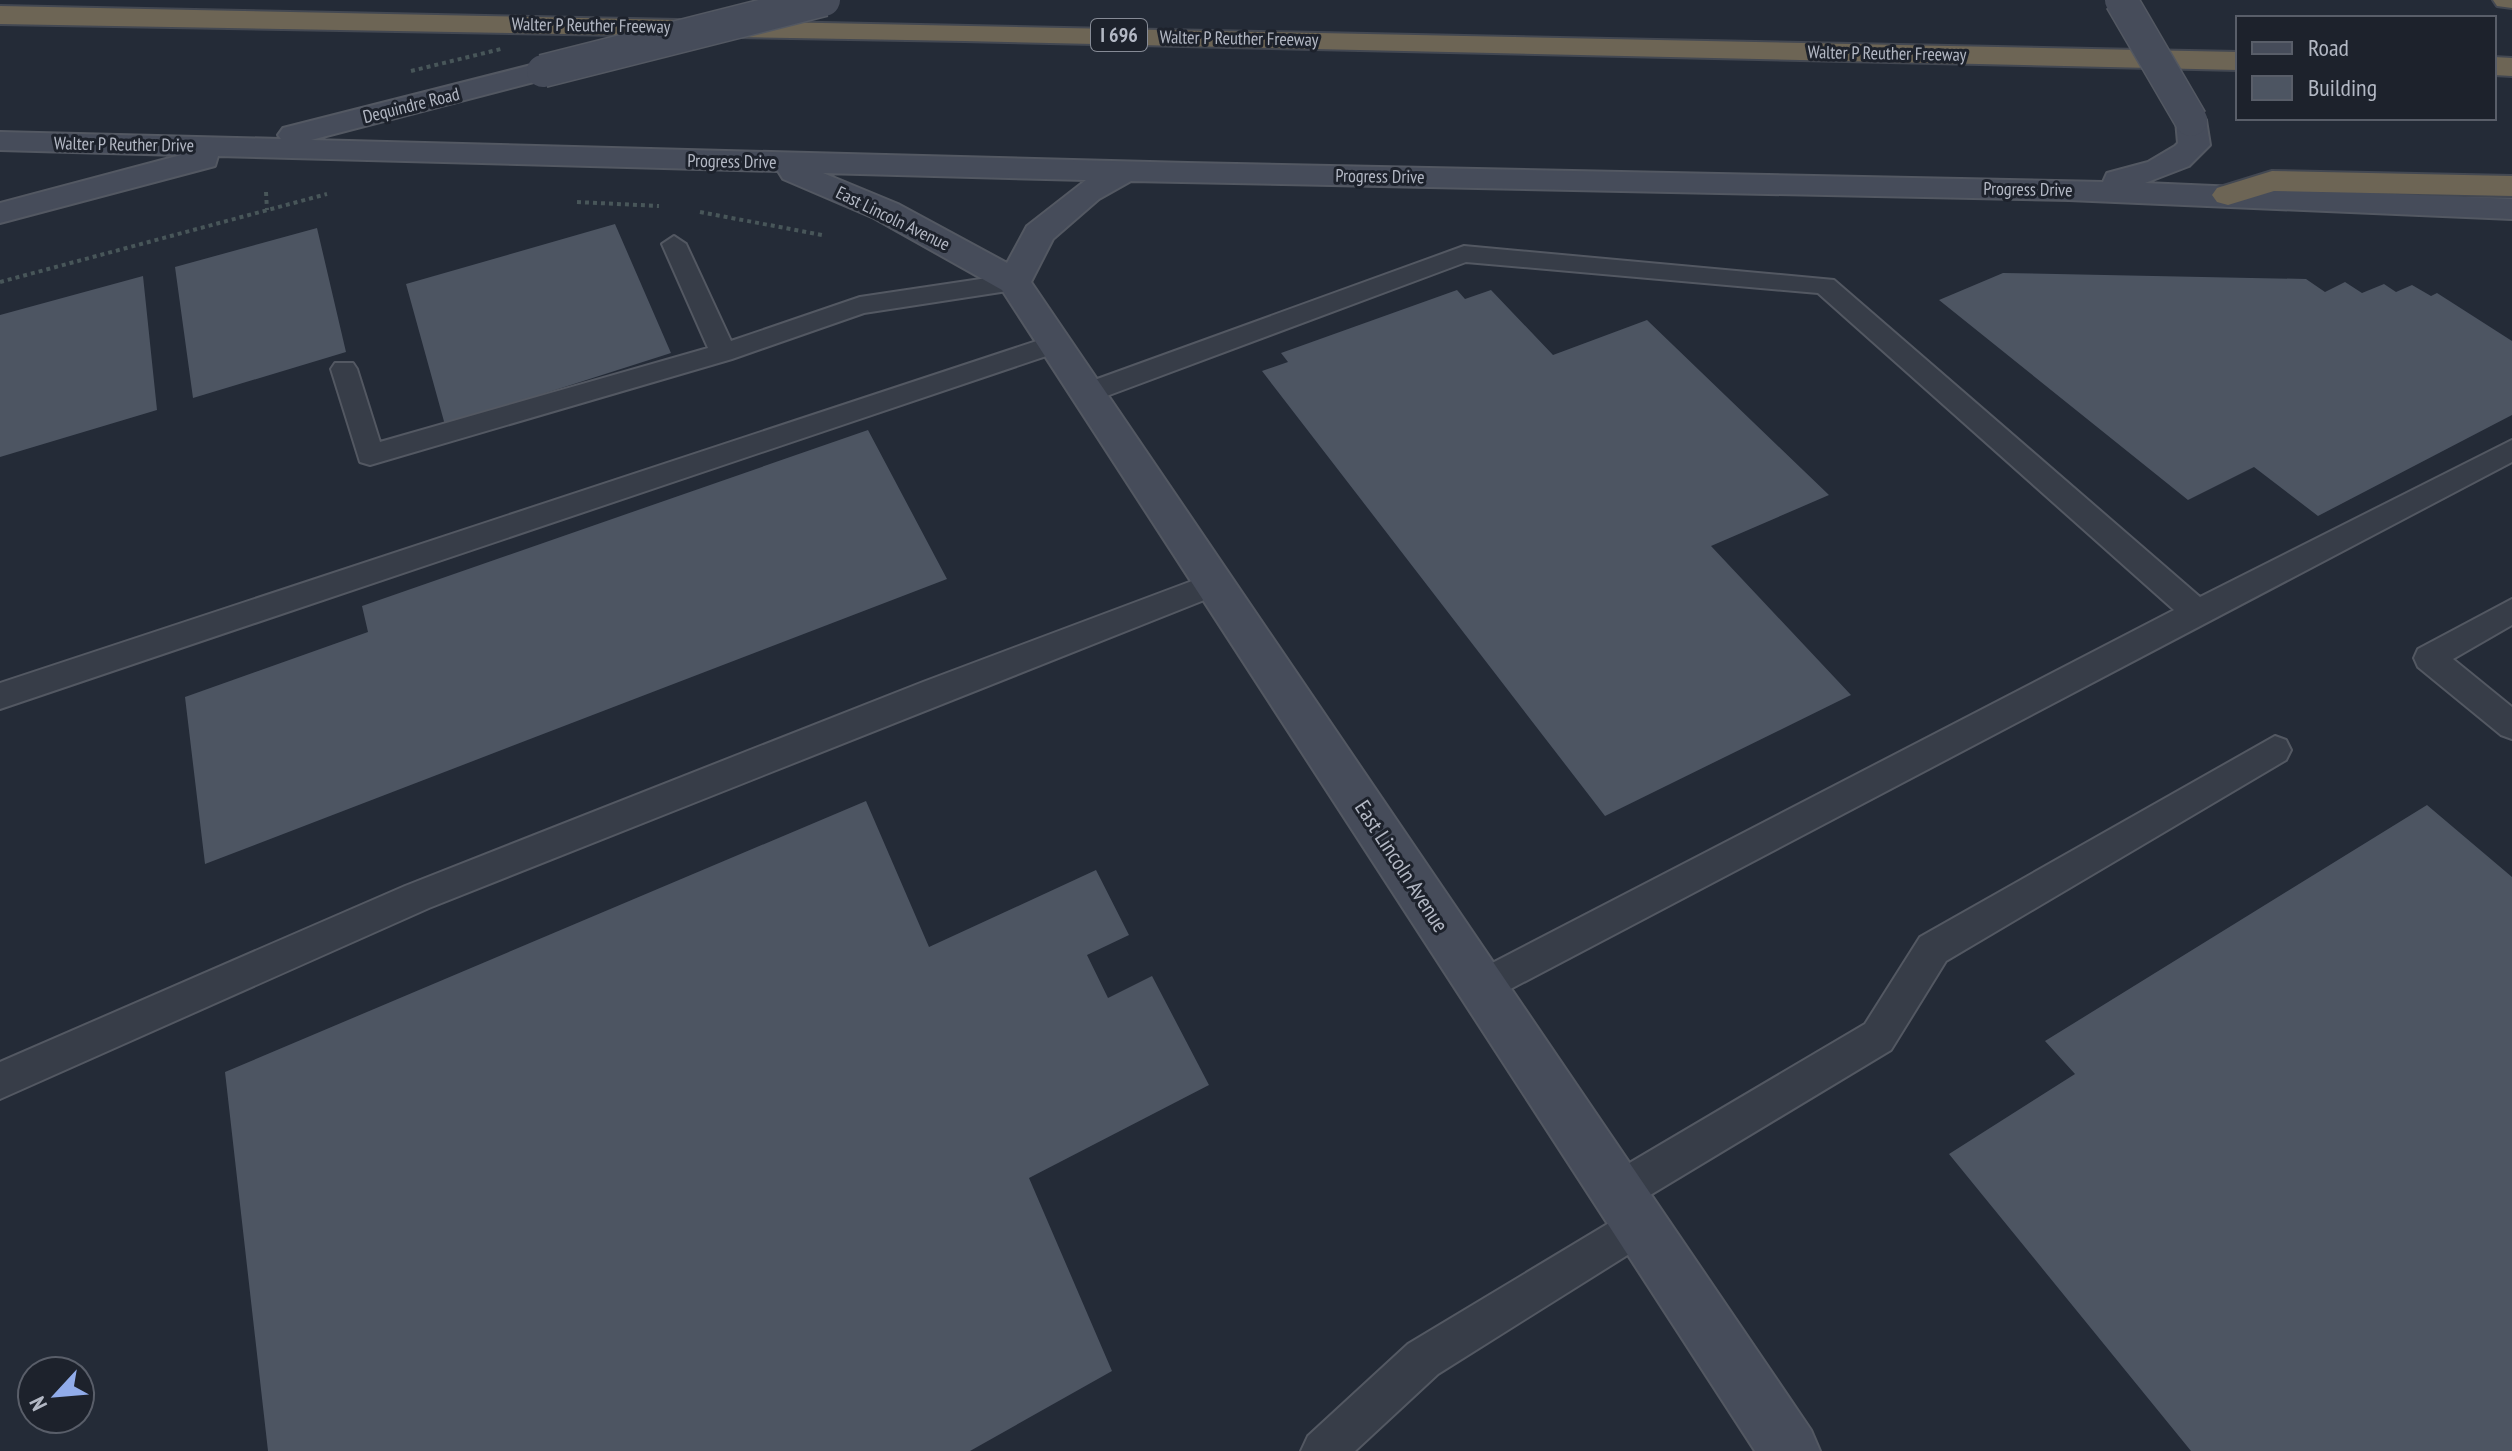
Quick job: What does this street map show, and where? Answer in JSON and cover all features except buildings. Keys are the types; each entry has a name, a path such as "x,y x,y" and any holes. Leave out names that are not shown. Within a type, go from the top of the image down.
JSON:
{"highway":[{"name":"Walter P Reuther Freeway","path":"0,15 964,32 2236,61"},
{"path":"2228,195 2272,181 2512,186"}],"main road":[{"name":"Dequindre Road","path":"0,213 824,0"},
{"path":"2069,190 2171,165 2194,145 2191,120 2121,0"},
{"name":"Walter P Reuther Drive","path":"0,141 247,147"},
{"name":"Progress Drive","path":"247,147 768,162 2069,190 2512,209"},
{"name":"East Lincoln Avenue","path":"768,162 886,211 1014,282 1790,1451"},
{"path":"1014,282 1039,233 1088,192 1127,170"}],"lane":[{"path":"674,244 723,353"},
{"path":"1087,393 1464,254 1825,286 2197,612"},
{"path":"344,369 370,455 723,353 860,305 1014,282"},
{"path":"0,696 1055,344"},
{"path":"1482,987 2512,450"},
{"path":"0,1081 417,897 934,691 1216,583"},
{"path":"2512,611 2429,658 2512,726"},
{"path":"1323,1451 1423,1359 1628,1208 1878,1037 1933,949 2275,750"}],"path":[{"path":"0,282 339,191"},
{"path":"266,192 267,210"},
{"path":"566,202 660,206"},
{"path":"688,211 822,235"}]}
